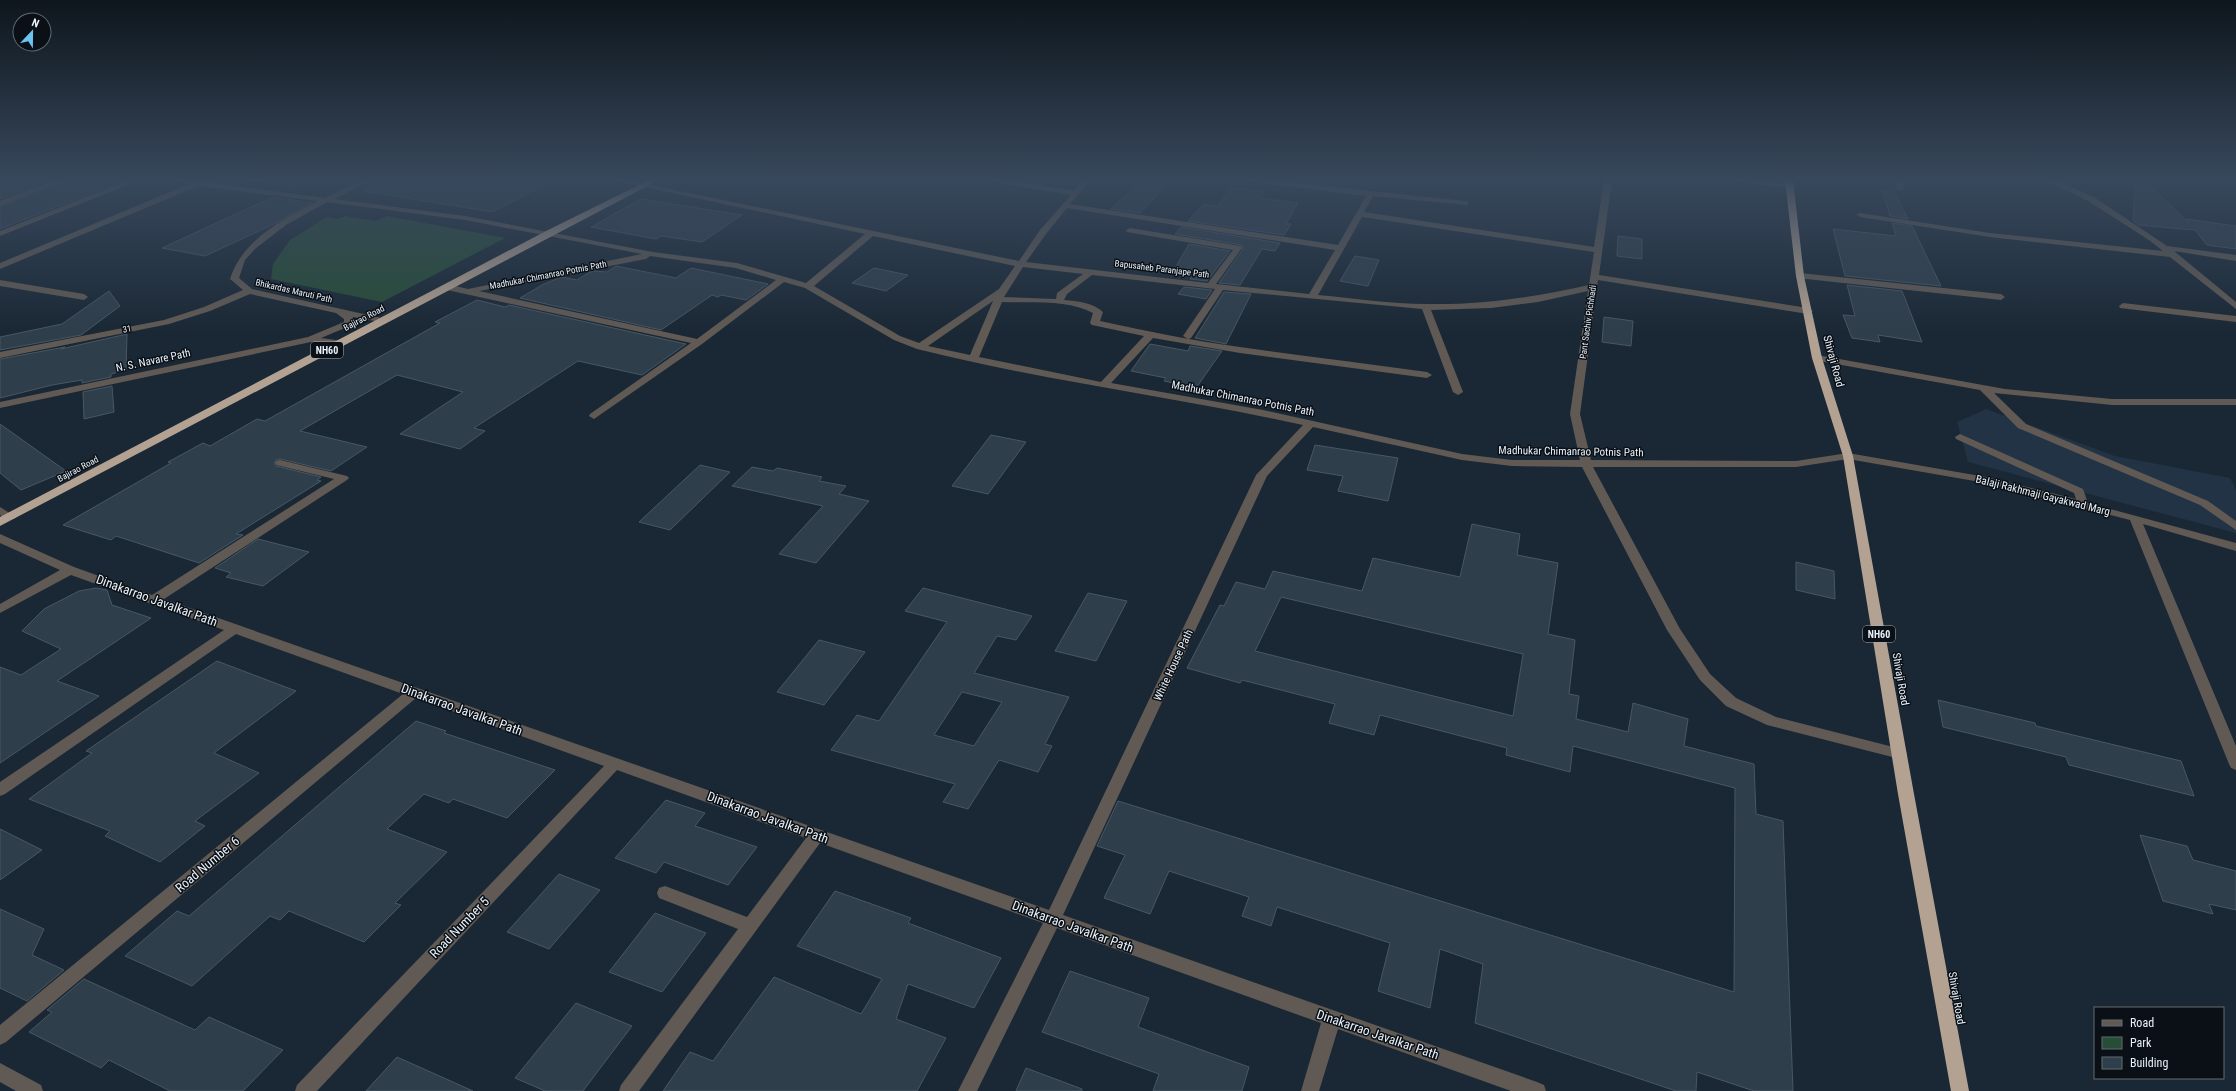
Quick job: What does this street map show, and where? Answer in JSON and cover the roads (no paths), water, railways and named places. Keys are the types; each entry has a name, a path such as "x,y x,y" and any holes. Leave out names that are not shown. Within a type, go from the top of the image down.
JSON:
{"highway":[{"name":"Bajirao Road","path":"5,520 553,231"},
{"name":"Shivaji Road","path":"1795,231 1800,276 1817,358 1848,456 1960,1091"}],"street":[{"path":"0,266 84,231"},
{"name":"Bhikardas Maruti Path","path":"276,231 258,244 241,261 234,279 250,291 383,321"},
{"name":"Madhukar Chimanrao Potnis Path","path":"537,231 653,254 737,266 784,278 808,286 897,338 920,347 1104,385 1263,413 1462,457 1512,463 1796,464 1848,456"},
{"name":"Bapusaheb Paranjape Path","path":"862,231 1020,264 1312,297 1426,307 1491,305 1538,299 1593,287"},
{"path":"974,358 1000,295 1020,264 1046,231"},
{"path":"1135,231 1238,248 1211,285"},
{"path":"1229,231 1340,248"},
{"path":"1312,297 1350,231"},
{"path":"1472,231 1599,250"},
{"name":"Pant Sachiv Pichhadi","path":"1601,231 1575,414 1586,464 1674,630 1705,677 1731,702 1772,721 1900,754"},
{"path":"1962,231 2175,254"},
{"path":"2142,231 2168,248 2236,306"},
{"path":"808,286 872,233"},
{"path":"2168,248 2236,258"},
{"name":"Madhukar Chimanrao Potnis Path","path":"467,291 653,254"},
{"path":"1060,302 1060,295 1077,284 1091,271"},
{"path":"1800,276 2001,297"},
{"path":"1595,277 1808,311"},
{"path":"594,416 700,342 784,278"},
{"path":"0,283 84,297"},
{"path":"1188,336 1221,286"},
{"path":"447,287 700,342"},
{"name":"31","path":"0,355 166,322 207,309 250,291"},
{"path":"920,347 1000,295 1060,302 1095,309 1098,312 1095,323 1150,335 1240,350 1341,362 1427,375"},
{"path":"2123,306 2236,319"},
{"path":"1426,307 1458,392"},
{"name":"N. S. Navare Path","path":"0,405 311,339 349,323 349,318 337,311"},
{"path":"1104,385 1150,335"},
{"name":"N. S. Navare Path","path":"311,339 340,343"},
{"path":"1817,358 2005,392 2112,402 2236,402"},
{"path":"1982,388 2022,426 2204,503 2219,512 2236,526"},
{"name":"White House Path","path":"967,1091 1053,919 1262,475 1310,424"},
{"path":"1960,437 2079,491 2083,505"},
{"name":"Balaji Rakhmaji Gayakwad Marg","path":"1848,456 1986,480 2135,518 2236,547"},
{"path":"154,599 343,478 280,463"},
{"path":"0,510 5,520"},
{"path":"2135,518 2236,764"},
{"name":"Dinakarrao Javalkar Path","path":"0,538 70,570 1537,1091"},
{"path":"0,609 70,570"},
{"path":"0,790 236,628"},
{"name":"Road Number 6","path":"0,1036 414,692"},
{"name":"Road Number 5","path":"304,1091 615,763"},
{"path":"628,1091 817,835"},
{"path":"665,892 750,926"},
{"path":"1310,1091 1332,1018"},
{"path":"0,1072 34,1091"}]}
